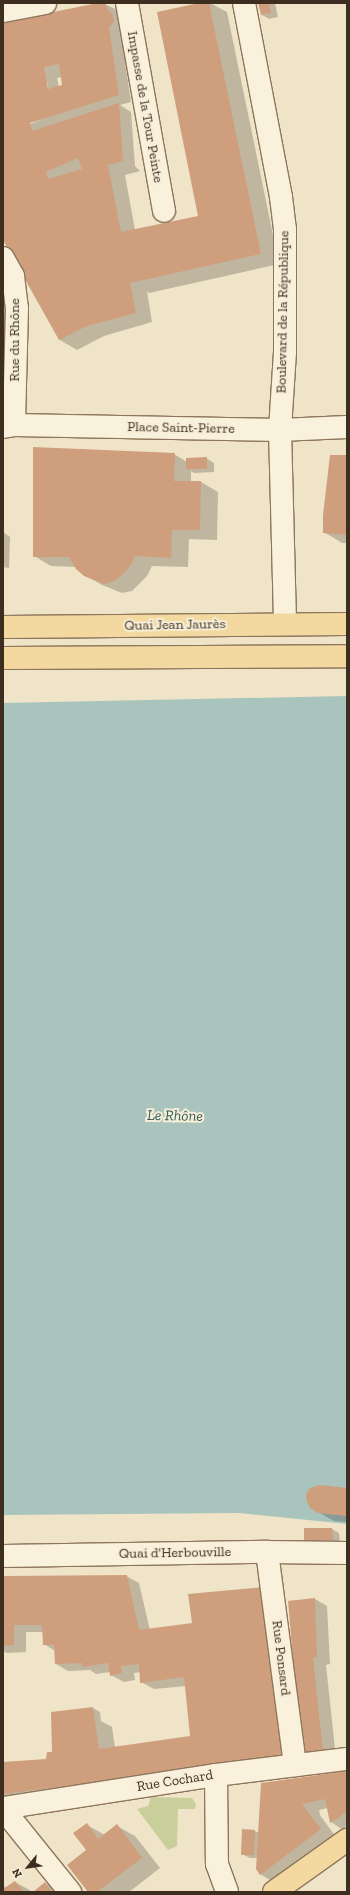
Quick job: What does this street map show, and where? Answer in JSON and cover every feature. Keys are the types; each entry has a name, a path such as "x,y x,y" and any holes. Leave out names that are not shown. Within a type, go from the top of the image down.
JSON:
{"main road":[{"name":"Quai Jean Jaurès","path":"3,627 347,624"},
{"path":"3,658 347,656"},
{"path":"274,1892 347,1840"}],"street":[{"path":"3,11 45,3"},
{"name":"Impasse de la Tour Peinte","path":"127,3 164,211"},
{"name":"Boulevard de la République","path":"244,3 281,197 285,230 285,352 280,430 285,624"},
{"name":"Rue du Rhône","path":"3,258 13,276 18,308 8,426"},
{"name":"Place Saint-Pierre","path":"8,426 280,430 347,427"},
{"name":"Quai d'Herbouville","path":"3,1556 267,1552 347,1553"},
{"name":"Rue Ponsard","path":"267,1552 295,1765"},
{"name":"Rue Cochard","path":"3,1808 216,1775 347,1759"},
{"path":"216,1775 217,1864 227,1892"},
{"path":"3,1808 70,1892"}],"green space":[{"path":"151,1797 192,1798 196,1804 195,1809 178,1809 177,1846 168,1850 137,1809 148,1806"}],"water":[{"name":"Le Rhône","path":"347,696 347,1524 239,1513 3,1515 3,703"}],"building":[{"path":"98,3 105,3 107,9 112,14 114,22 109,27 119,95 30,123 32,131 119,103 123,161 108,165 121,232 198,216 157,12 199,3 209,3 261,254 130,283 136,313 87,326 59,340 3,240 3,22","holes":["59,64 62,85 48,89 44,67","78,158 82,169 48,179 46,172"]},
{"path":"258,3 269,3 271,13 261,15"},
{"path":"3,328 5,340 5,355 3,355"},
{"path":"33,447 175,453 174,481 201,481 200,530 172,530 171,558 135,556 130,566 122,575 114,581 104,584 84,576 76,569 69,557 33,557"},
{"path":"330,455 347,455 347,535 323,533 323,515"},
{"path":"207,457 207,469 186,469 186,458"},
{"path":"320,1485 347,1488 347,1516 318,1513 310,1508 307,1502 306,1494 310,1488"},
{"path":"304,1528 332,1528 333,1540 304,1540"},
{"path":"127,1575 139,1630 192,1623 188,1594 264,1587 285,1758 3,1794 3,1762 46,1759 47,1752 52,1752 51,1712 93,1707 99,1749 190,1736 184,1677 140,1683 139,1664 121,1666 122,1673 110,1676 108,1663 82,1667 82,1663 55,1664 54,1645 43,1645 42,1625 14,1625 14,1645 3,1646 3,1576"},
{"path":"315,1598 317,1657 313,1658 323,1751 301,1754 288,1601"},
{"path":"347,1771 347,1812 330,1823 325,1799 302,1804 321,1829 260,1875 256,1869 261,1783"},
{"path":"87,1823 98,1839 117,1824 142,1858 97,1892 88,1892 67,1865 86,1850 73,1833"},
{"path":"242,1829 255,1830 254,1855 241,1855"},
{"path":"15,1881 24,1892 3,1892 3,1889"},
{"path":"45,1882 52,1892 33,1892"}]}
